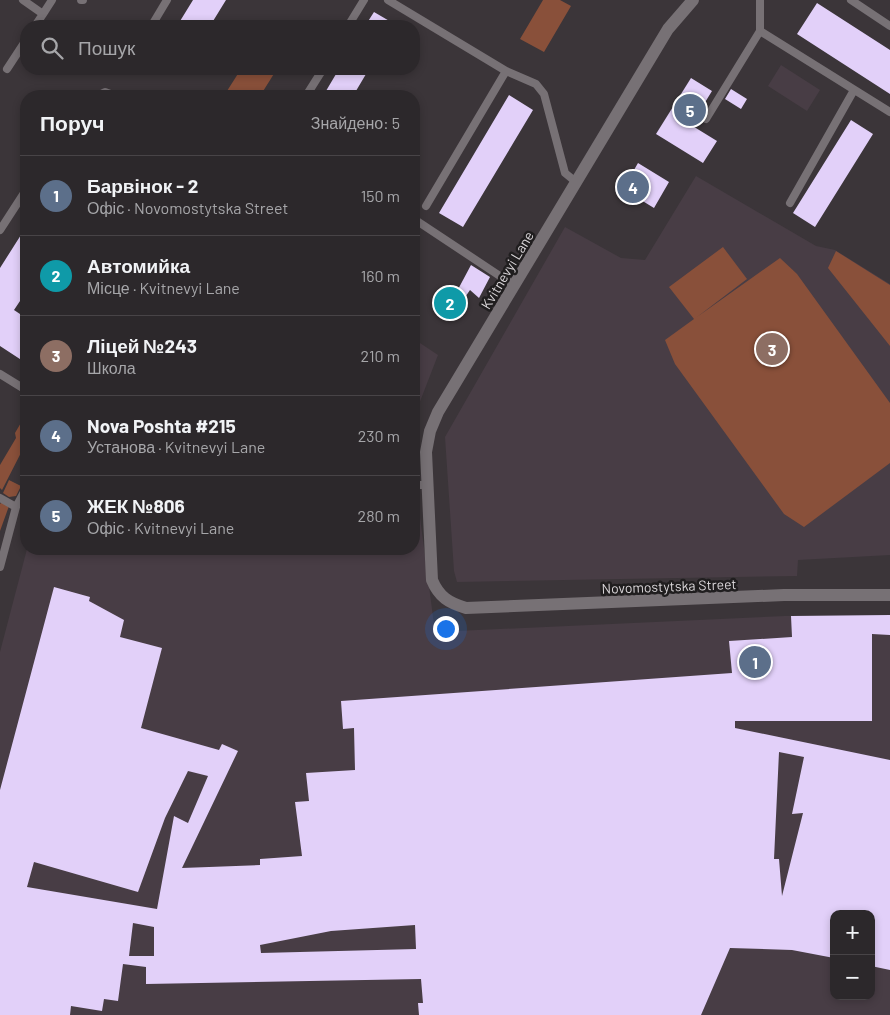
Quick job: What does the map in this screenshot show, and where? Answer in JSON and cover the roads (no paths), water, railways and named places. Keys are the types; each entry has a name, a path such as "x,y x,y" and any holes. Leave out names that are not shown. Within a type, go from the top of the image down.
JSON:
{"street":[{"name":"Kvitnevyi Lane","path":"450,603 438,592 432,580 420,485 430,431 438,412 516,286 668,29 694,0"},
{"name":"Novomostytska Street","path":"450,603 466,608 784,596 890,595"}],"lane":[{"path":"23,0 43,14"},
{"path":"39,20 52,0"},
{"path":"155,20 167,0"},
{"path":"352,20 364,0"},
{"path":"388,0 506,71 536,84 544,94 565,172 576,182"},
{"path":"706,119 760,31 760,0"},
{"path":"851,0 890,26"},
{"path":"760,31 890,112"},
{"path":"7,69 20,49"},
{"path":"426,206 506,71"},
{"path":"310,90 319,75"},
{"path":"790,203 854,90"},
{"path":"0,230 20,199"},
{"path":"420,226 426,232 516,286"},
{"path":"0,374 20,386"},
{"path":"0,498 16,507"},
{"path":"0,568 16,507 20,499"}],"place":[{"name":"ЖЕК №806","path":"690,110"},
{"name":"Nova Poshta #215","path":"633,187"},
{"name":"Автомийка","path":"450,303"},
{"name":"Ліцей №243","path":"772,349"},
{"name":"Барвінок - 2","path":"755,662"}]}
